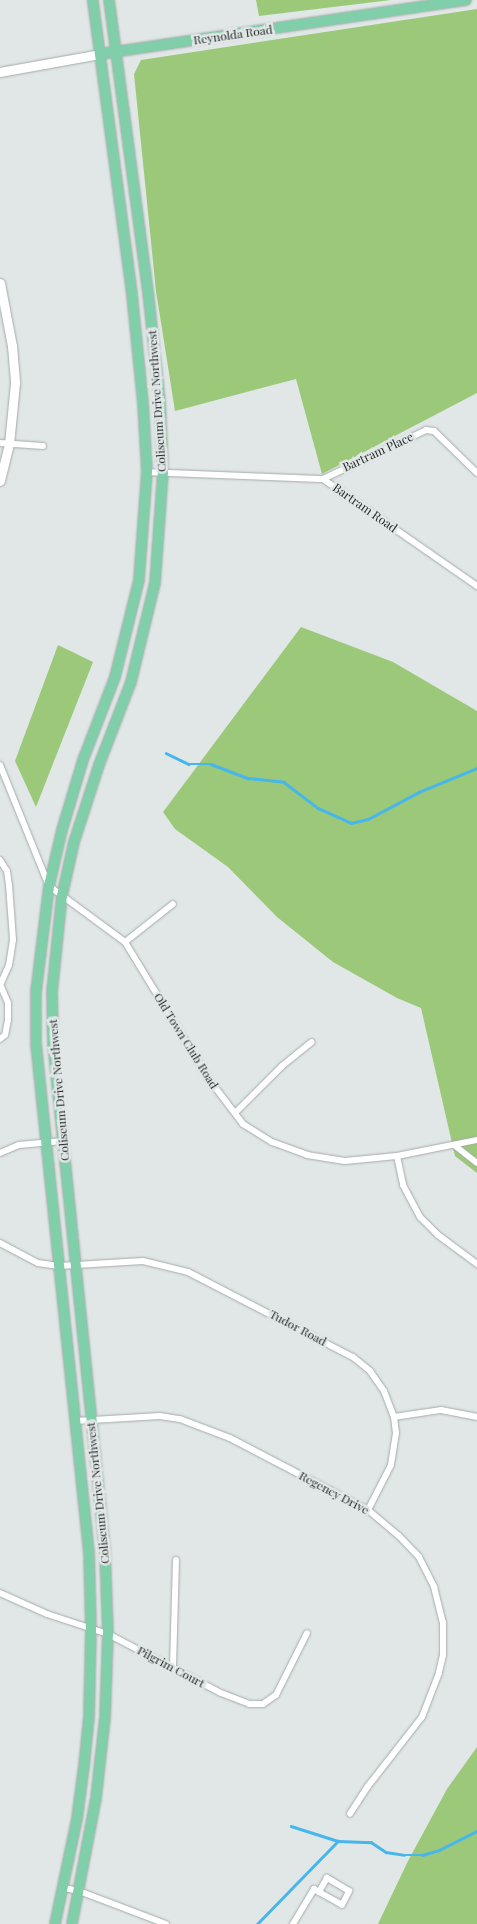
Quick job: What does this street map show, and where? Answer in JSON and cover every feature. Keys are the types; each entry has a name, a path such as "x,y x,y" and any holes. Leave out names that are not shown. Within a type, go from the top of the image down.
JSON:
{"main road":[{"name":"Coliseum Drive Northwest","path":"55,1924 77,1819 84,1766 89,1717 91,1629 89,1552 36,1044 36,992 49,886 62,830 83,760 115,677 139,580 147,472 143,403 132,294 93,0"},
{"name":"Coliseum Drive Northwest","path":"72,1924 93,1821 100,1768 105,1718 108,1634 105,1551 52,1043 52,992 62,896 74,842 99,765 131,682 155,583 163,472 160,402 148,292 109,0"},
{"name":"Reynolda Road","path":"100,54 466,0"}],"street":[{"name":"Reynolda Road","path":"0,72 100,54"},
{"path":"0,283 12,346 15,382 0,482"},
{"name":"Bartram Place","path":"323,479 426,430 434,431 477,473"},
{"path":"5,444 43,446"},
{"name":"Bartram Road","path":"147,472 323,479 477,586"},
{"path":"0,765 49,886"},
{"path":"0,860 7,871 12,940 9,965 0,984 8,1003 6,1035 0,1039"},
{"name":"Old Town Club Road","path":"49,886 125,942 208,1078 243,1124 272,1142 307,1155 345,1161 398,1156 477,1140"},
{"path":"125,942 173,904"},
{"path":"235,1113 282,1066 312,1042"},
{"path":"0,1152 19,1145 63,1141"},
{"path":"454,1145 477,1163"},
{"path":"398,1156 403,1185 420,1217 438,1235 477,1264"},
{"name":"Tudor Road","path":"0,1243 38,1263 60,1266 143,1261 188,1272 353,1357 370,1371 384,1391 394,1416 396,1440 394,1454 384,1482 368,1510"},
{"path":"394,1416 440,1410 477,1417"},
{"name":"Regency Drive","path":"75,1422 128,1416 160,1416 180,1419 230,1438 368,1510 410,1546 426,1570 439,1604 444,1637 443,1655 435,1687 422,1717 368,1786 350,1814"},
{"path":"173,1667 176,1560"},
{"name":"Pilgrim Court","path":"0,1593 47,1614 108,1634 241,1702 256,1705 270,1700 280,1690 307,1633"},
{"path":"293,1924 317,1891 327,1878 349,1891 342,1905 317,1891"},
{"path":"64,1888 79,1891 166,1924"}],"green space":[{"path":"256,0 391,0 259,16"},
{"path":"477,9 477,393 322,474 296,379 175,411 156,291 134,74 141,60"},
{"path":"301,627 393,662 477,711 477,1173 455,1156 421,1008 397,998 333,962 277,917 228,867 175,829 163,812"},
{"path":"58,645 93,662 36,807 15,761"},
{"path":"477,1747 477,1924 378,1924 408,1861 447,1789"}],"waterway":[{"path":"166,753 189,764 211,764 248,778 284,782 318,808 351,823 368,819 419,792 477,768"},
{"path":"291,1826 338,1841 371,1842 386,1852 404,1855 422,1855 439,1850 477,1831"},
{"path":"257,1924 338,1841"}]}
